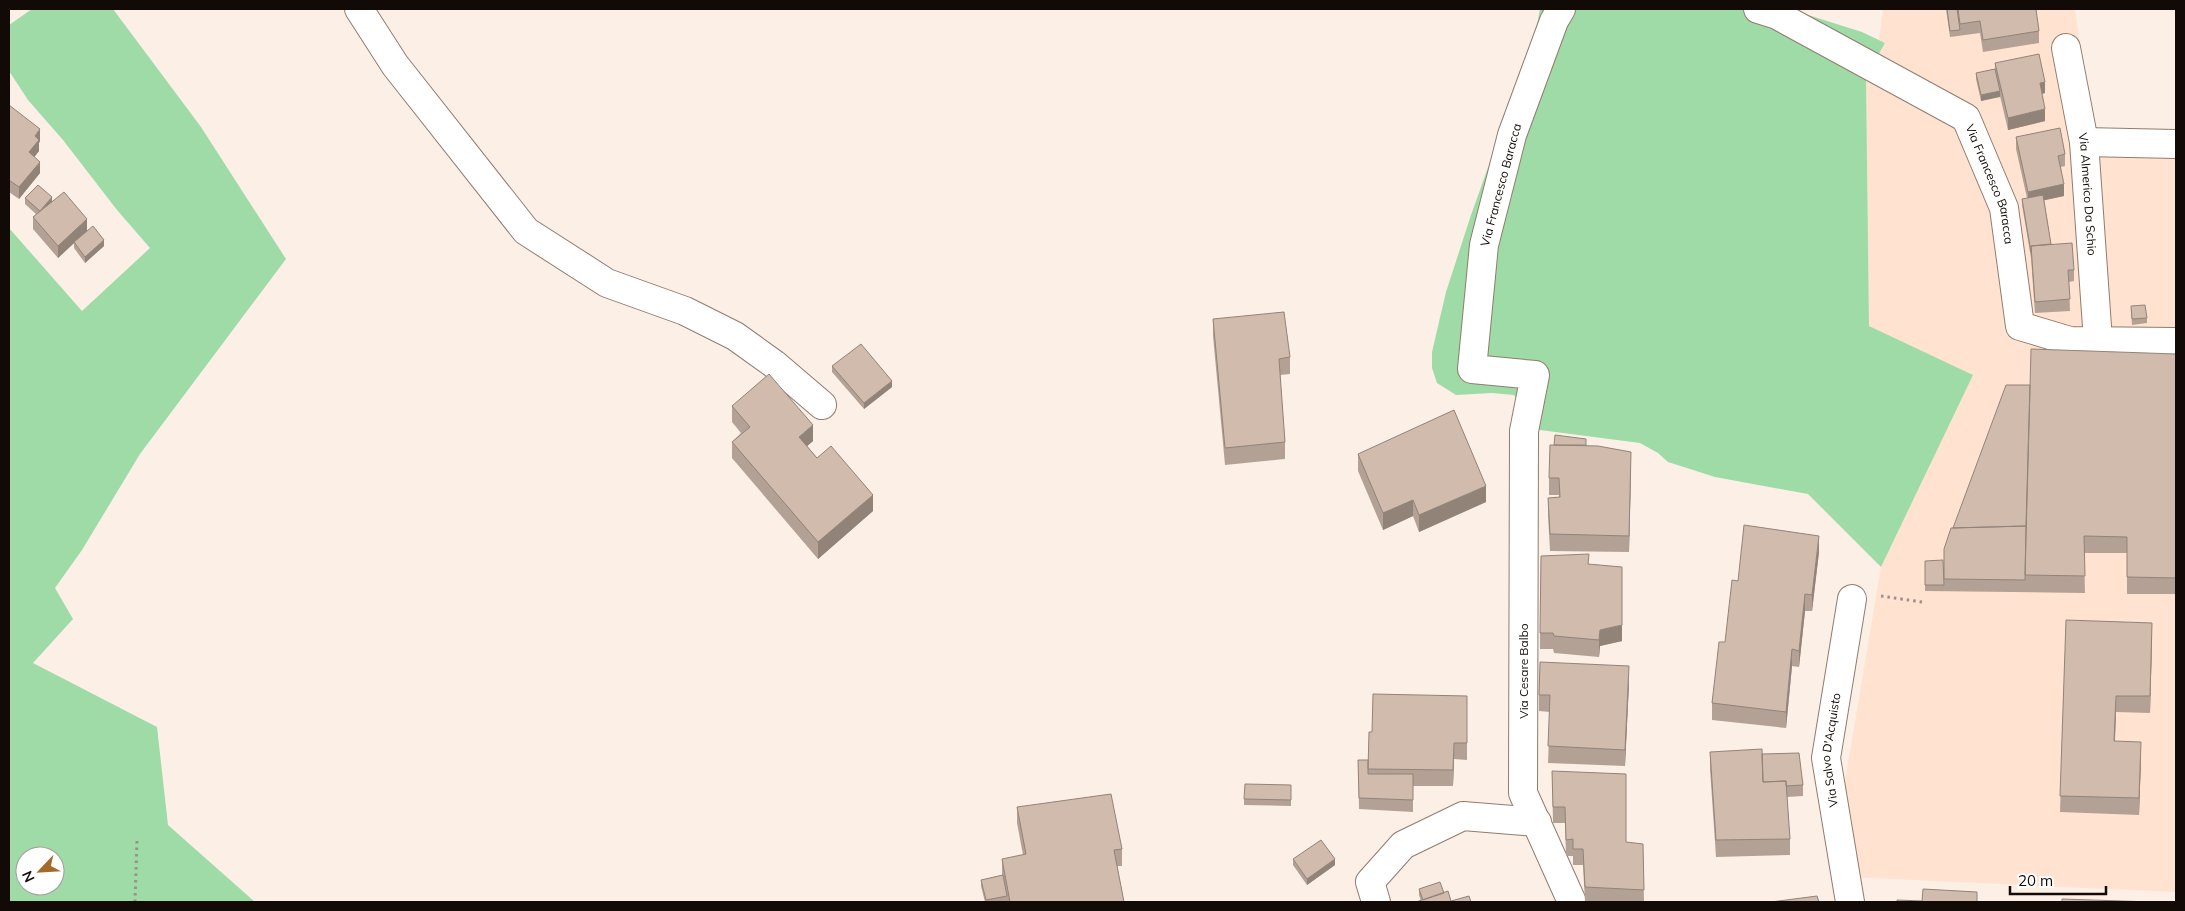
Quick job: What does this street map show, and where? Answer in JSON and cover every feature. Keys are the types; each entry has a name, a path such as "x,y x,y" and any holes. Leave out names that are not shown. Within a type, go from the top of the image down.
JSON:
{"street":[{"path":"359,9 395,65 526,231 607,283 685,311 735,336 774,364 822,405"},
{"name":"Via Francesco Baracca","path":"1524,430 1535,375 1472,369 1484,245 1512,135 1554,21 1561,9"},
{"name":"Via Francesco Baracca","path":"1758,9 1777,15 1966,118 2004,208 2020,326 2070,341 2176,342"},
{"name":"Via Almerico Da Schio","path":"2066,48 2084,142 2098,341"},
{"path":"2084,142 2176,144"},
{"name":"Via Cesare Balbo","path":"1524,430 1524,793 1572,902"},
{"name":"Via Salvo D'Acquisto","path":"1850,902 1826,758 1852,599"},
{"path":"1376,902 1370,882 1403,845 1463,816 1536,822"}],"path":[{"path":"1881,596 1922,602"},
{"path":"134,902 137,841"}],"shaded area":[{"path":"1883,9 2075,9 2092,131 2176,137 2176,892 1849,877 1837,829 1881,567 1972,375 1869,326 1866,77 1885,43 1879,40"}],"green space":[{"path":"32,9 113,9 201,127 286,259 140,454 82,550 55,588 73,619 33,663 157,727 168,825 255,902 9,902 9,228 82,311 150,248 117,210 63,140 28,100 9,71 9,25"},
{"path":"1540,9 1789,9 1862,32 1885,43 1866,77 1869,326 1973,375 1881,567 1808,494 1715,477 1668,462 1658,453 1640,443 1540,430 1514,395 1492,393 1456,395 1437,383 1432,368 1432,352 1446,292 1471,215 1535,36"}],"building":[{"path":"1947,9 1957,9 1960,30 1950,31"},
{"path":"1958,9 2036,9 2039,31 1983,40 1980,21 1960,24"},
{"path":"2039,54 2045,82 2040,83 2045,109 2008,118 1995,63"},
{"path":"1995,69 2000,91 1981,95 1976,73"},
{"path":"9,105 40,129 35,136 39,140 29,152 40,162 19,187 9,180"},
{"path":"2060,128 2065,154 2058,156 2064,184 2028,192 2016,137"},
{"path":"38,185 52,197 40,211 25,198"},
{"path":"64,192 87,219 58,246 33,217"},
{"path":"2043,195 2051,244 2031,246 2031,252 2022,199"},
{"path":"93,226 104,240 85,257 74,242"},
{"path":"2072,243 2074,270 2068,270 2070,299 2035,302 2031,246"},
{"path":"2145,305 2147,318 2132,319 2131,306"},
{"path":"1284,312 1290,357 1279,359 1285,442 1225,448 1213,319"},
{"path":"861,344 892,381 864,403 832,366"},
{"path":"2031,349 2176,354 2176,578 2127,577 2127,537 2084,536 2085,576 2025,575"},
{"path":"769,374 813,425 799,437 817,458 831,446 873,495 818,542 732,442 750,427 732,406"},
{"path":"2006,385 2030,385 2026,526 1953,528"},
{"path":"1454,410 1486,486 1419,515 1413,500 1383,513 1358,454"},
{"path":"1555,435 1586,439 1586,445 1554,445"},
{"path":"1550,445 1598,446 1631,452 1629,536 1550,534 1548,498 1560,497 1559,478 1549,478"},
{"path":"1744,525 1819,536 1812,595 1805,594 1799,651 1792,649 1786,712 1712,703 1719,642 1725,642 1732,580 1738,581"},
{"path":"2026,526 2025,580 1944,579 1944,549 1951,528"},
{"path":"1589,554 1588,564 1622,567 1622,625 1600,630 1599,640 1554,636 1553,633 1540,633 1541,556"},
{"path":"1943,560 1944,585 1925,585 1925,561"},
{"path":"2066,620 2152,623 2150,696 2116,696 2114,741 2141,742 2139,798 2060,796"},
{"path":"1540,662 1629,666 1625,750 1548,746 1550,695 1539,695"},
{"path":"1373,694 1467,696 1467,743 1454,743 1453,770 1368,769 1369,732 1372,732"},
{"path":"1762,749 1763,782 1786,781 1790,839 1716,840 1710,752"},
{"path":"1799,753 1803,785 1786,786 1786,781 1763,782 1762,754"},
{"path":"1358,760 1368,760 1368,774 1413,774 1413,800 1359,798"},
{"path":"1552,771 1626,774 1626,842 1643,844 1644,890 1585,887 1583,849 1573,849 1573,839 1566,840 1565,807 1553,807"},
{"path":"1245,784 1291,785 1291,800 1244,799"},
{"path":"1111,794 1122,849 1114,850 1124,902 1010,902 1002,859 1026,854 1017,807"},
{"path":"1321,840 1335,859 1307,879 1293,859"},
{"path":"1003,875 1007,896 986,900 981,880"},
{"path":"1440,882 1444,893 1423,900 1419,889"},
{"path":"1923,889 1977,892 1977,902 1897,902 1897,900 1922,901"},
{"path":"1448,891 1451,901 1469,896 1471,902 1416,902"},
{"path":"1817,896 1819,902 1771,902"},
{"path":"2062,899 2152,902 2062,902"}]}
